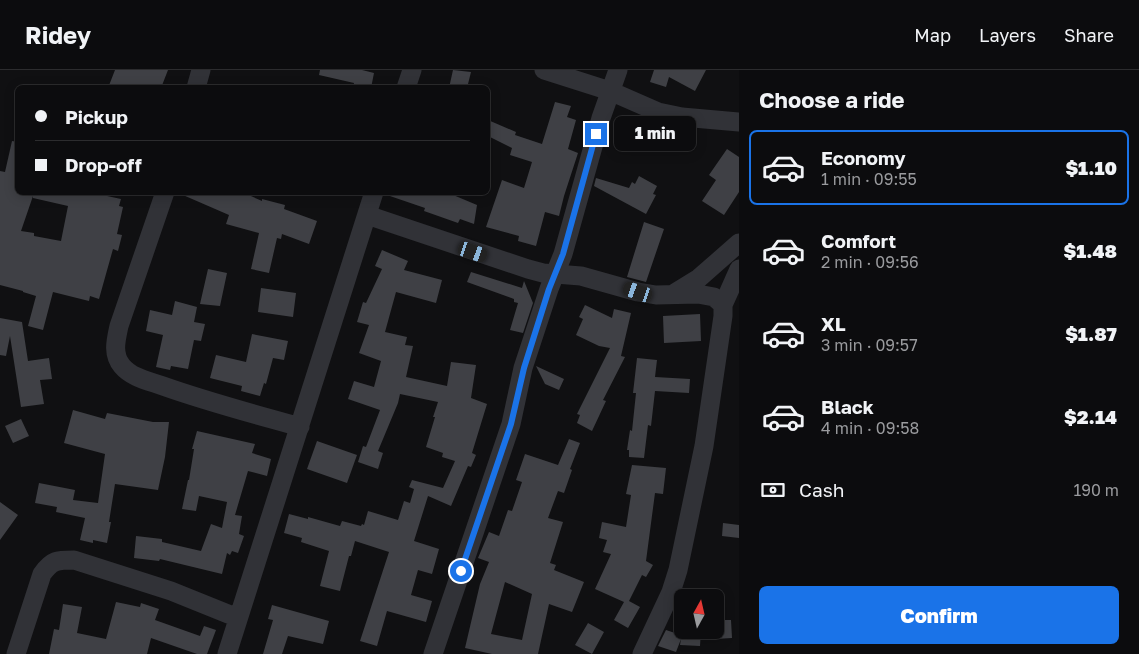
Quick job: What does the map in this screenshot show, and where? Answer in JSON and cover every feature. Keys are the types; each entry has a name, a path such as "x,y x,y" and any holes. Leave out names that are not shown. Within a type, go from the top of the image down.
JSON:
{"street":[{"path":"197,85 201,70"},
{"path":"407,85 412,70"},
{"path":"544,70 610,91 658,112 682,117 739,122"},
{"path":"433,654 511,424 524,368 563,254 610,91 618,70"},
{"path":"164,195 119,326 115,343 116,356 122,366 132,375 197,398 300,426"},
{"path":"227,654 373,195"},
{"path":"367,215 509,264 543,273 581,276 638,292 656,295 698,294 714,297 722,305"},
{"path":"672,295 698,278 739,243"},
{"path":"642,654 671,592 688,528 712,401 723,316 722,305 739,269"},
{"path":"16,654 42,574 49,564 60,560 74,560 171,591 238,618"}],"building":[{"path":"115,70 168,70 162,85 109,85"},
{"path":"320,70 362,70 374,73 372,85 354,85 354,83 319,75"},
{"path":"453,70 471,72 468,85 450,85"},
{"path":"654,70 706,70 695,91 669,77 666,87 650,82"},
{"path":"555,102 571,106 567,117 576,120 568,149 578,153 559,216 545,212 536,246 518,241 519,236 486,227 502,180 524,188 532,162 510,155 512,148 490,137 490,121 516,132 515,135 542,144"},
{"path":"12,141 15,142 15,195 103,195 121,199 119,206 123,207 117,234 122,235 118,251 113,249 99,299 90,296 89,301 53,292 43,330 28,326 36,296 0,285 0,171 5,172","holes":["33,196 33,198 68,206 61,241 34,236 34,233 21,231"]},
{"path":"727,149 739,157 739,192 724,215 702,201 716,180 709,175"},
{"path":"639,176 657,186 653,194 656,195 646,214 594,186 596,178 629,188 632,182 635,184"},
{"path":"183,195 249,195 262,201 262,199 285,205 284,209 317,221 309,244 282,234 281,239 277,238 269,273 251,269 259,233 226,224 229,215"},
{"path":"387,195 453,195 477,205 474,224 460,219 458,223 424,211 425,208"},
{"path":"644,222 664,229 646,282 627,277"},
{"path":"382,250 408,261 404,270 442,280 436,303 396,292 385,332 407,337 405,345 413,346 406,377 447,386 451,362 476,365 471,398 487,404 472,453 476,455 471,467 468,466 451,506 428,496 414,541 439,549 432,574 418,570 411,595 432,601 426,622 387,611 377,646 360,641 389,552 355,541 340,591 320,586 329,551 301,542 302,538 284,533 289,514 340,526 342,521 361,526 362,524 364,525 368,511 398,520 404,501 410,503 414,489 409,487 412,480 443,488 455,461 442,457 443,453 426,447 438,402 400,394 378,451 383,453 378,469 358,462 363,446 366,447 380,410 348,399 354,381 374,387 381,361 359,353 369,325 357,322 363,302 366,303 382,269 375,266"},
{"path":"208,269 227,273 220,306 200,304"},
{"path":"471,272 522,288 524,281 533,303 523,333 510,330 518,303 514,302 514,299 467,282"},
{"path":"261,288 296,293 293,317 258,312"},
{"path":"175,301 197,307 194,322 205,324 201,341 194,340 188,369 171,366 170,370 156,367 163,335 146,331 150,310 172,315"},
{"path":"585,305 612,318 614,309 631,313 621,356 625,357 603,400 606,401 592,431 577,423 580,415 577,414 610,348 599,346 576,335 583,319 579,317"},
{"path":"700,314 701,341 664,343 663,316"},
{"path":"0,318 22,322 28,361 49,358 52,379 40,380 44,404 21,407 10,336 6,356 0,355"},
{"path":"252,334 288,341 284,360 273,358 266,384 264,383 260,396 241,391 242,386 210,378 216,355 246,362"},
{"path":"637,358 657,360 655,377 690,379 689,393 655,391 651,426 648,425 644,458 629,457 629,450 627,450 630,430 632,431 636,393 633,393"},
{"path":"536,366 564,379 559,390 545,384"},
{"path":"73,410 105,419 107,413 153,422 169,422 165,457 158,490 115,484 107,543 93,540 93,543 80,540 85,518 56,512 57,507 35,503 39,483 75,490 73,500 98,503 105,454 64,443"},
{"path":"21,419 29,436 13,443 5,426"},
{"path":"197,431 255,444 252,453 271,459 267,476 248,471 235,515 242,516 239,534 244,536 238,553 232,551 230,555 227,553 222,574 160,559 159,561 134,558 136,536 162,539 162,542 201,551 211,524 222,528 227,502 199,496 196,511 182,509 189,480 194,449 192,449"},
{"path":"569,439 580,443 570,469 572,470 564,493 558,491 548,518 563,522 550,563 556,565 554,570 584,582 572,612 549,604 538,654 492,654 465,648 480,584 489,562 478,558 489,532 499,536 508,510 512,511 522,482 516,480 525,454 558,465","holes":["505,582 532,594 522,640 491,634"]},
{"path":"317,441 357,455 347,483 307,469"},
{"path":"632,465 666,468 663,494 655,493 646,561 653,565 646,577 642,575 629,601 640,607 628,628 614,620 624,602 595,589 611,554 603,552 607,540 599,538 602,522 626,527 631,495 626,494"},
{"path":"0,502 18,515 0,540"},
{"path":"723,523 739,525 739,538 722,536"},
{"path":"116,602 140,607 141,603 159,609 155,620 200,636 204,626 216,630 207,654 197,654 151,638 147,654 49,654 54,629 59,630 63,604 82,607 77,633 106,639"},
{"path":"272,605 329,621 323,644 288,636 282,654 263,654 273,620 268,619"},
{"path":"724,620 731,620 732,638 724,638"},
{"path":"588,623 604,632 592,654 575,645"},
{"path":"666,630 674,633 674,639 681,639 676,652 658,646"},
{"path":"681,639 700,639 700,646 680,645"}],"route":[{"path":"461,571 511,424 524,368 549,289 563,254 596,134"}]}
